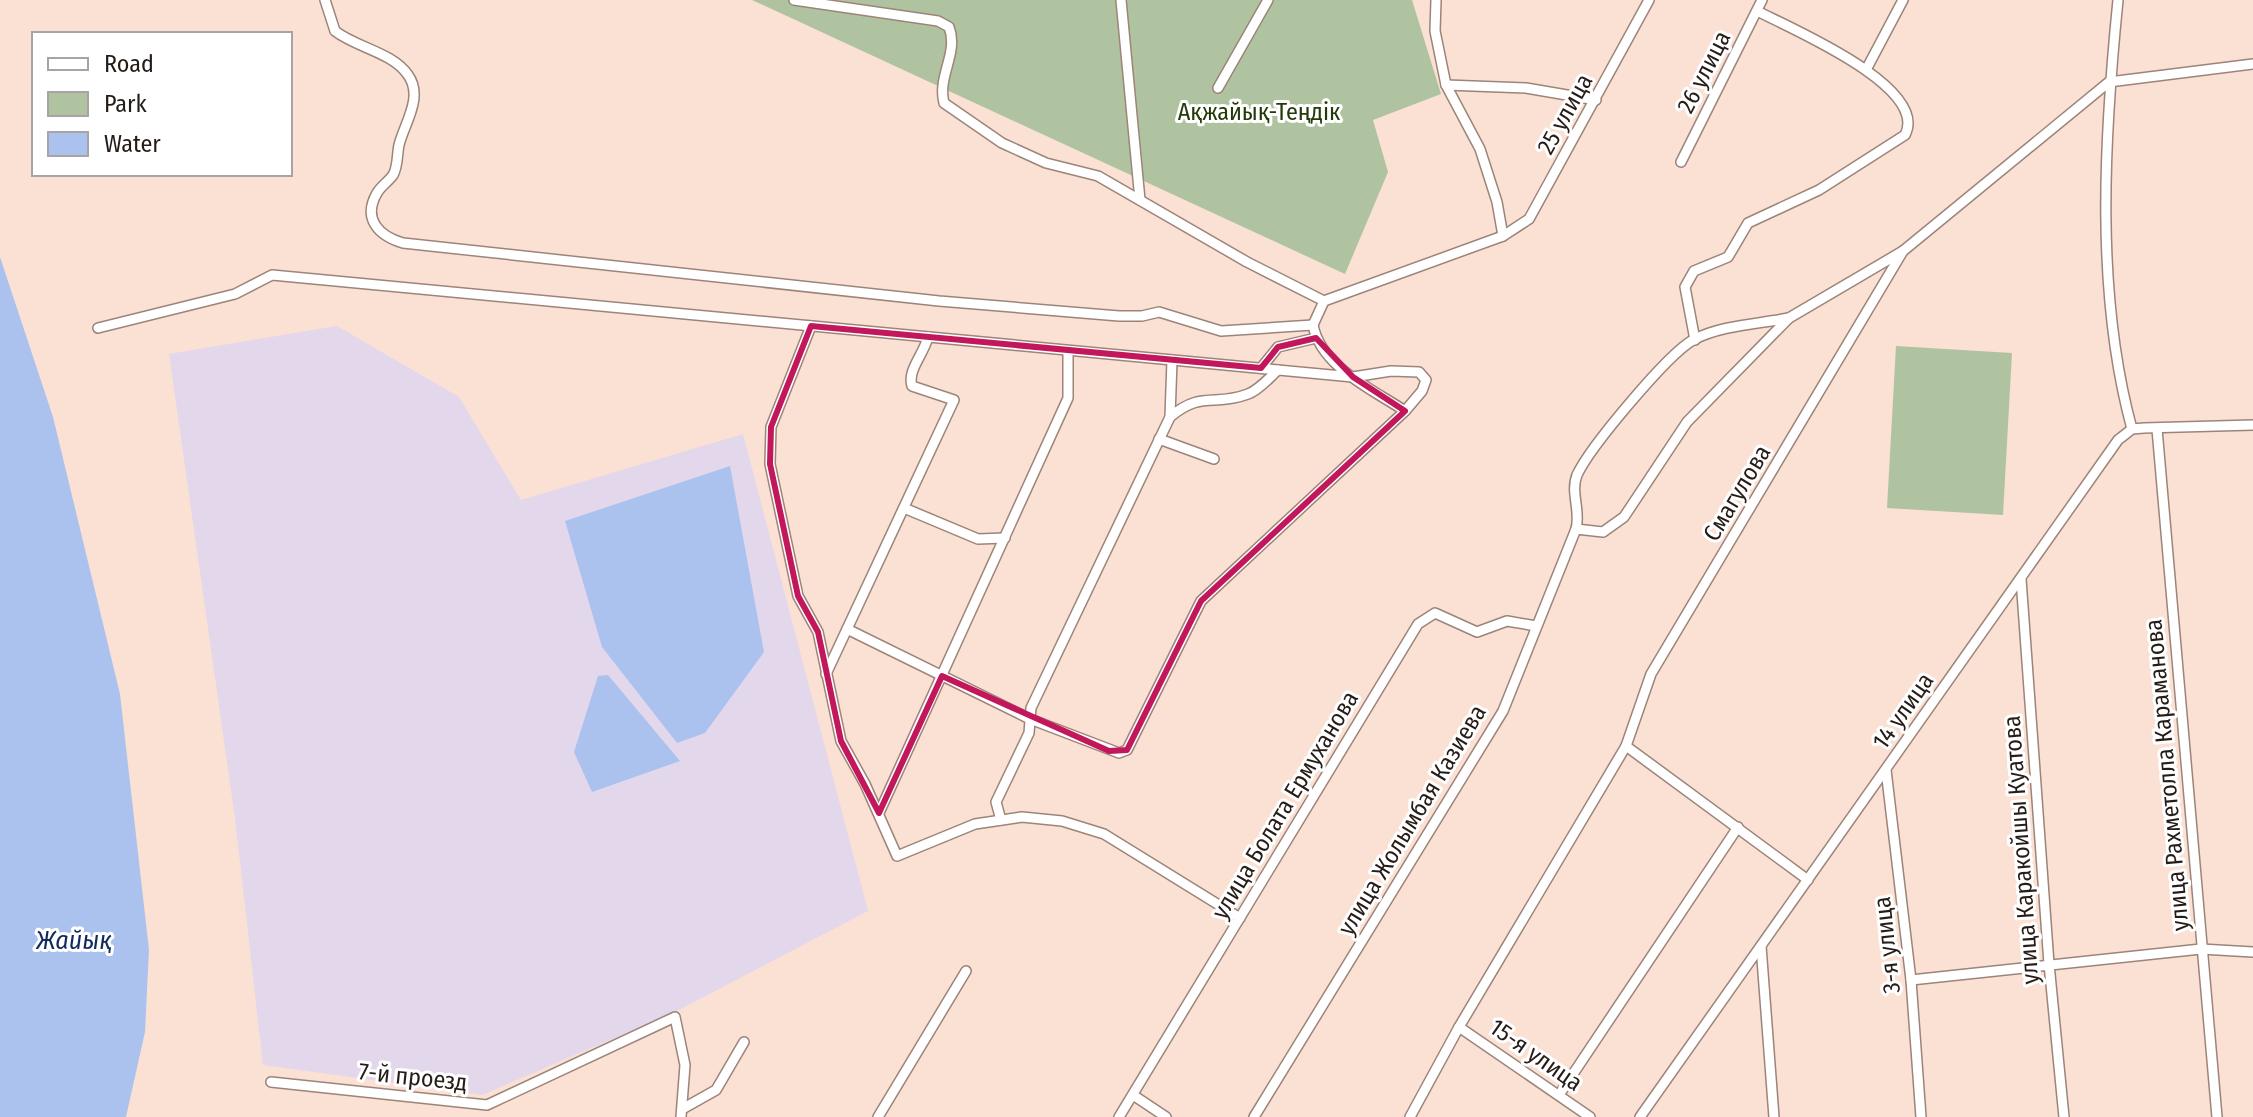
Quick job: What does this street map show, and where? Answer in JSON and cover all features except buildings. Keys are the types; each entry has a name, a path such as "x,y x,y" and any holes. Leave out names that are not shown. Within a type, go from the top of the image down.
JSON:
{"street":[{"path":"325,0 335,31 380,54 410,76 412,113 401,139 393,174 375,196 371,209 375,223 385,238 403,243 939,301 1119,316 1159,312 1221,331 1313,325"},
{"path":"794,0 938,21 949,27 955,41 941,91 944,103 1002,143 1046,163 1098,176 1247,262 1324,301 1313,325 1316,338 1333,361 1405,411"},
{"path":"1121,0 1140,200"},
{"path":"1218,88 1268,0"},
{"path":"1436,0 1435,31 1446,85 1480,149 1497,202 1503,236"},
{"name":"25 улица","path":"1324,301 1503,236 1529,219 1649,0"},
{"name":"26 улица","path":"1681,162 1762,0"},
{"path":"1867,68 1903,0"},
{"path":"2118,0 2109,82 2106,196 2117,375 2132,429 2253,425"},
{"path":"1695,340 1685,287 1694,271 1728,257 1748,223 1819,190 1905,135 1911,119 1867,68 1757,11"},
{"path":"2109,82 2253,64"},
{"name":"Смагулова","path":"1410,1117 1459,1027 1626,746 1651,674 1903,251 2109,82"},
{"path":"1446,85 1526,88 1596,100"},
{"name":"улица Жолымбая Казиева","path":"1576,529 1603,532 1624,517 1687,422 1789,318 1903,251"},
{"path":"98,328 235,294 272,275 1353,377 1391,371 1419,372 1426,380 1422,391 1405,411 1201,601 1127,750 1119,753 1109,751 1030,719 847,629"},
{"name":"улица Жолымбая Казиева","path":"1254,1117 1503,711 1576,529 1578,506 1574,489 1578,474 1626,409 1676,352 1695,340 1789,318"},
{"path":"811,326 771,427 770,464 798,596 818,632 841,741 879,813 897,856 975,824 1022,817 1062,821 1104,834 1240,918"},
{"path":"826,674 954,400 912,386 913,368 923,357 928,337"},
{"path":"1261,368 1278,347 1316,338"},
{"path":"879,813 1068,398 1068,351"},
{"path":"1001,820 996,802 1029,733 1031,708 1170,417 1172,360"},
{"path":"1170,417 1194,399 1220,400 1252,393 1278,370"},
{"name":"14 улица","path":"1640,1117 2118,440 2132,429"},
{"name":"улица Рахметолла Караманова","path":"2157,429 2217,1117"},
{"path":"1159,439 1214,459"},
{"path":"904,508 978,539 1005,538"},
{"name":"улица Каракойшы Куатова","path":"2021,579 2049,964 2064,1117"},
{"name":"улица Болата Ермуханова","path":"1119,1117 1418,624 1435,613 1477,632 1507,621 1536,626"},
{"path":"1626,746 1808,880"},
{"name":"3-я улица","path":"1886,770 1911,980 1921,1117"},
{"path":"1559,1095 1738,827"},
{"path":"1761,946 1774,1117"},
{"path":"1911,980 2201,949 2253,952"},
{"path":"878,1117 966,971"},
{"name":"7-й проезд","path":"271,1082 487,1105 675,1017 685,1065 682,1112"},
{"name":"15-я улица","path":"1459,1027 1590,1117"},
{"path":"682,1112 716,1090 744,1042"},
{"path":"1133,1095 1166,1117"}],"highlighted area":[{"path":"811,326 1261,368 1278,347 1316,338 1353,377 1405,411 1201,601 1127,750 1109,751 942,676 879,813 841,741 818,632 798,596 770,464 771,427"}],"shaded area":[{"path":"337,326 459,397 521,500 743,434 868,911 673,1013 482,1095 263,1065 235,818 169,354"}],"green space":[{"name":"Ақжайық-Теңдік","path":"752,0 1412,0 1441,94 1373,120 1388,172 1345,274"},
{"path":"1896,346 2012,353 2003,515 1887,508"}],"water":[{"name":"Жайық","path":"0,257 53,417 120,694 149,950 145,1032 126,1117 0,1117"},
{"path":"730,466 764,652 705,733 677,743 602,647 565,521"},
{"path":"608,675 680,761 592,792 574,752 598,676"}]}
